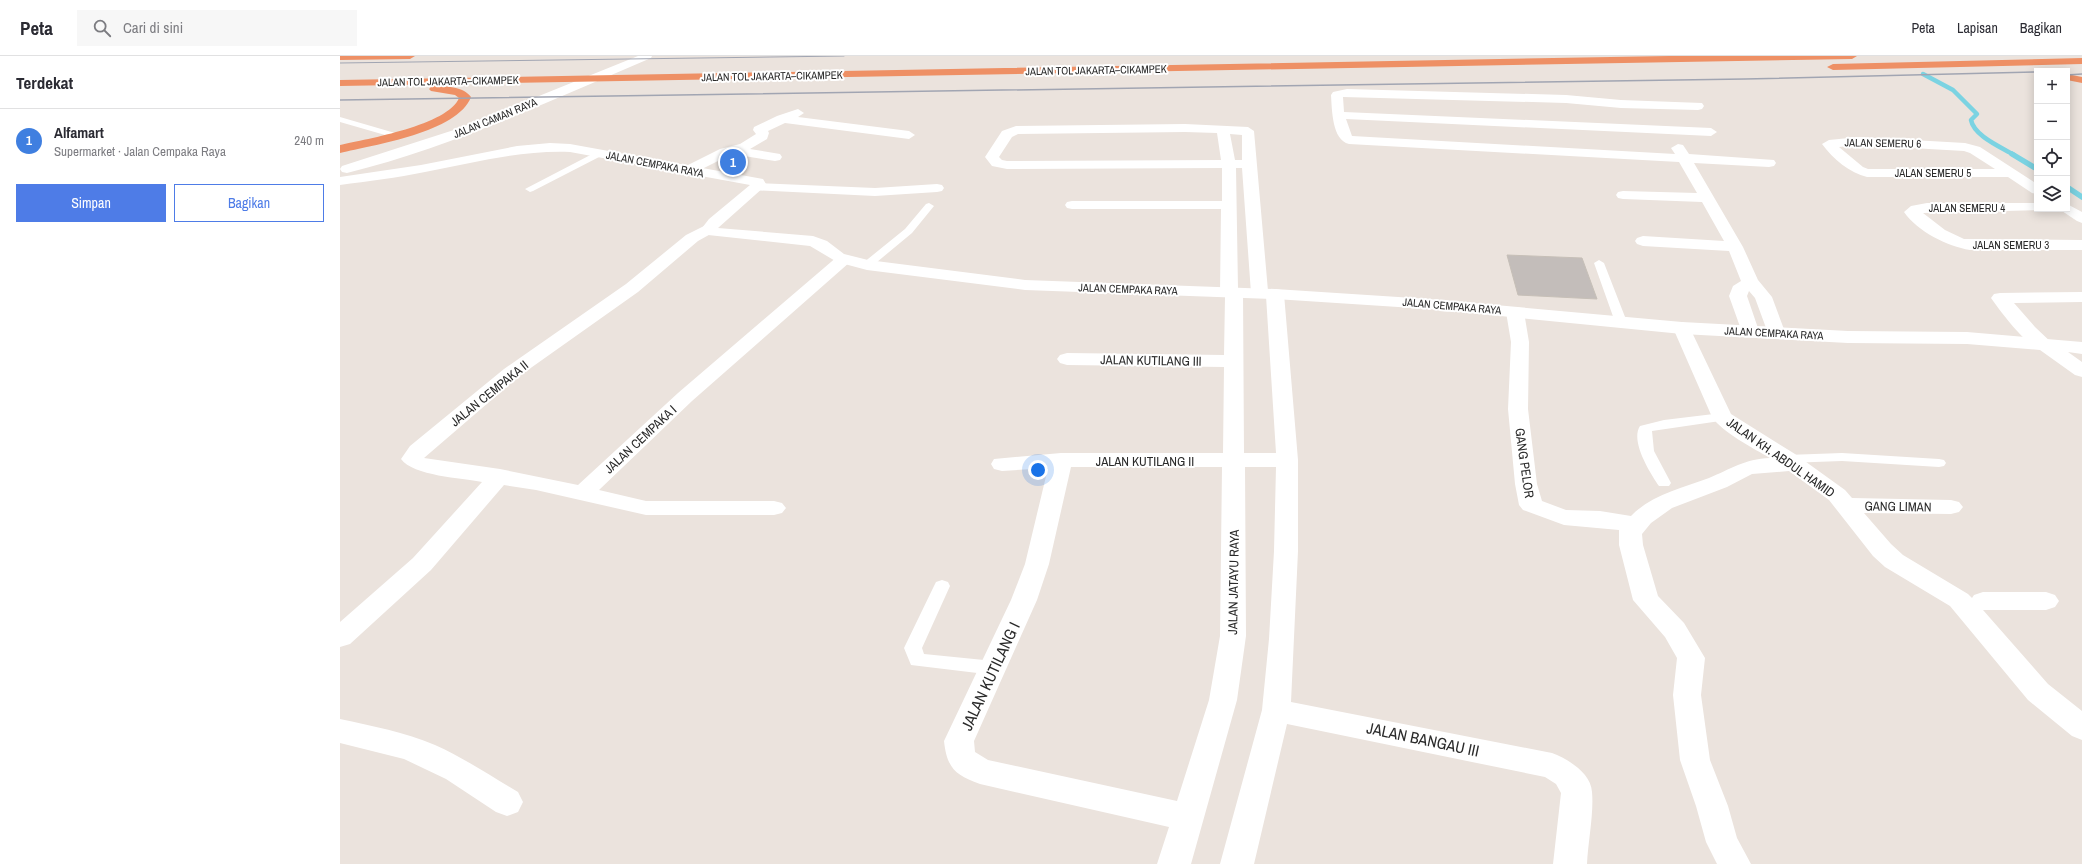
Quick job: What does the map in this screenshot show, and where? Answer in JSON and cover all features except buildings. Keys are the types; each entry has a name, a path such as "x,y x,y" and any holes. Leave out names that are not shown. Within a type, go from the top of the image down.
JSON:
{"highway":[{"path":"340,57 410,56"},
{"name":"JALAN TOL JAKARTA–CIKAMPEK","path":"340,83 1852,56"},
{"path":"2063,56 2082,61"},
{"path":"596,66 650,60"},
{"path":"1772,69 2082,61"},
{"path":"1946,65 2034,72"},
{"path":"1041,71 1210,75 1393,76"},
{"path":"2070,78 2082,80"},
{"path":"340,90 445,89 458,92 465,97 463,104 442,119 392,136 340,149"}],"street":[{"name":"JALAN CAMAN RAYA","path":"340,160 456,126 629,56"},
{"name":"JALAN CAMAN RAYA","path":"340,171 440,140 650,60"},
{"path":"1698,106 1658,106 1566,99 1337,95 1338,115 1346,138 1349,140 1769,162"},
{"path":"1486,97 1499,149"},
{"path":"1658,106 1667,130 1735,247 1750,282 1763,297 1776,332"},
{"path":"734,151 762,136 763,133 759,130 781,119 798,113"},
{"path":"1338,115 1711,132"},
{"path":"781,119 909,136"},
{"path":"1237,864 1276,710 1286,559 1287,460 1267,294 1249,164 1248,131 1223,129 1016,130 1007,134 992,157 997,163 1007,165 1249,164"},
{"name":"JALAN JATAYU RAYA","path":"1174,864 1223,700 1232,636 1235,461 1234,361 1228,165 1223,129"},
{"name":"JALAN SEMERU 6","path":"1858,170 1829,144 1859,141 1939,144 1965,147 1975,150 2010,173"},
{"name":"JALAN CEMPAKA RAYA","path":"340,181 414,170 535,148 570,148 758,182 759,184 756,187"},
{"path":"690,170 726,152 734,151 775,157"},
{"name":"JALAN SEMERU 5","path":"1858,170 1874,174 2010,173"},
{"path":"2010,173 2034,188"},
{"path":"710,228 714,222 756,187 875,192 937,188"},
{"path":"1623,196 1707,198"},
{"path":"1072,205 1229,205"},
{"name":"JALAN SEMERU 4","path":"1941,236 1912,212 1913,210 1927,208 2034,207"},
{"path":"2070,211 2082,218"},
{"name":"JALAN CEMPAKA RAYA","path":"710,228 714,232 813,241 825,245 835,255 844,259 867,264 1025,285 1267,294 1429,304 1682,328 1848,337 1967,338 2082,348"},
{"name":"JALAN CEMPAKA II","path":"583,493 500,476 438,468 412,459 418,451 511,373 632,288 692,238 710,228"},
{"name":"JALAN SEMERU 3","path":"1941,236 1958,244 1970,245 2082,245"},
{"path":"1643,241 1735,247"},
{"name":"JALAN CEMPAKA I","path":"583,493 686,397 844,259"},
{"path":"1750,282 1739,290 1738,296 1746,313 1750,331"},
{"path":"2082,297 2000,298 2028,330 2045,345 2082,371"},
{"name":"GANG PELOR","path":"1515,312 1520,342 1518,409 1526,484 1531,505 1564,517 1600,519 1638,524"},
{"name":"JALAN KH. ABDUL HAMID","path":"1682,328 1722,416 1746,434 1790,461 1838,495 1882,550 1894,562 1959,600 2038,692 2082,728"},
{"name":"JALAN KUTILANG III","path":"1067,359 1234,361"},
{"name":"JALAN KUTILANG II","path":"1002,464 1061,460 1287,460"},
{"name":"JALAN KUTILANG I","path":"1061,460 1036,564 1024,600 994,668 959,741 962,758 980,771 1187,817"},
{"path":"1734,864 1722,842 1712,806 1695,760 1687,695 1691,658 1675,630 1646,600 1631,545 1630,532 1664,503 1719,482 1744,469 1790,461"},
{"path":"340,637 422,564 500,476"},
{"path":"583,493 646,508 774,508"},
{"name":"GANG LIMAN","path":"1845,505 1951,507"},
{"path":"1983,600 2046,601"},
{"name":"JALAN BANGAU III","path":"1276,710 1552,766 1567,775 1577,791 1570,864"},
{"path":"340,732 391,742 424,753 448,765 507,802"}],"lane":[{"path":"340,118 392,136"},
{"path":"530,189 600,153"},
{"path":"867,264 905,236 918,223 930,206"},
{"path":"1599,263 1621,322"},
{"path":"1664,483 1644,447 1643,438 1645,429 1660,424 1698,421 1722,416"},
{"path":"1790,461 1842,457 1939,463"},
{"path":"942,586 913,648 918,660 994,668"}],"waterway":[{"path":"1923,74 1953,90 1977,114 1971,120 1977,131 1982,136 2014,155"},
{"path":"2012,154 2034,167"},
{"path":"2070,189 2082,197"}],"tram line":[{"path":"340,63 844,56"}],"railway":[{"path":"340,100 1745,79 2034,72"},
{"path":"2070,75 2082,74"}],"place":[{"name":"Alfamart","path":"733,162"}]}
